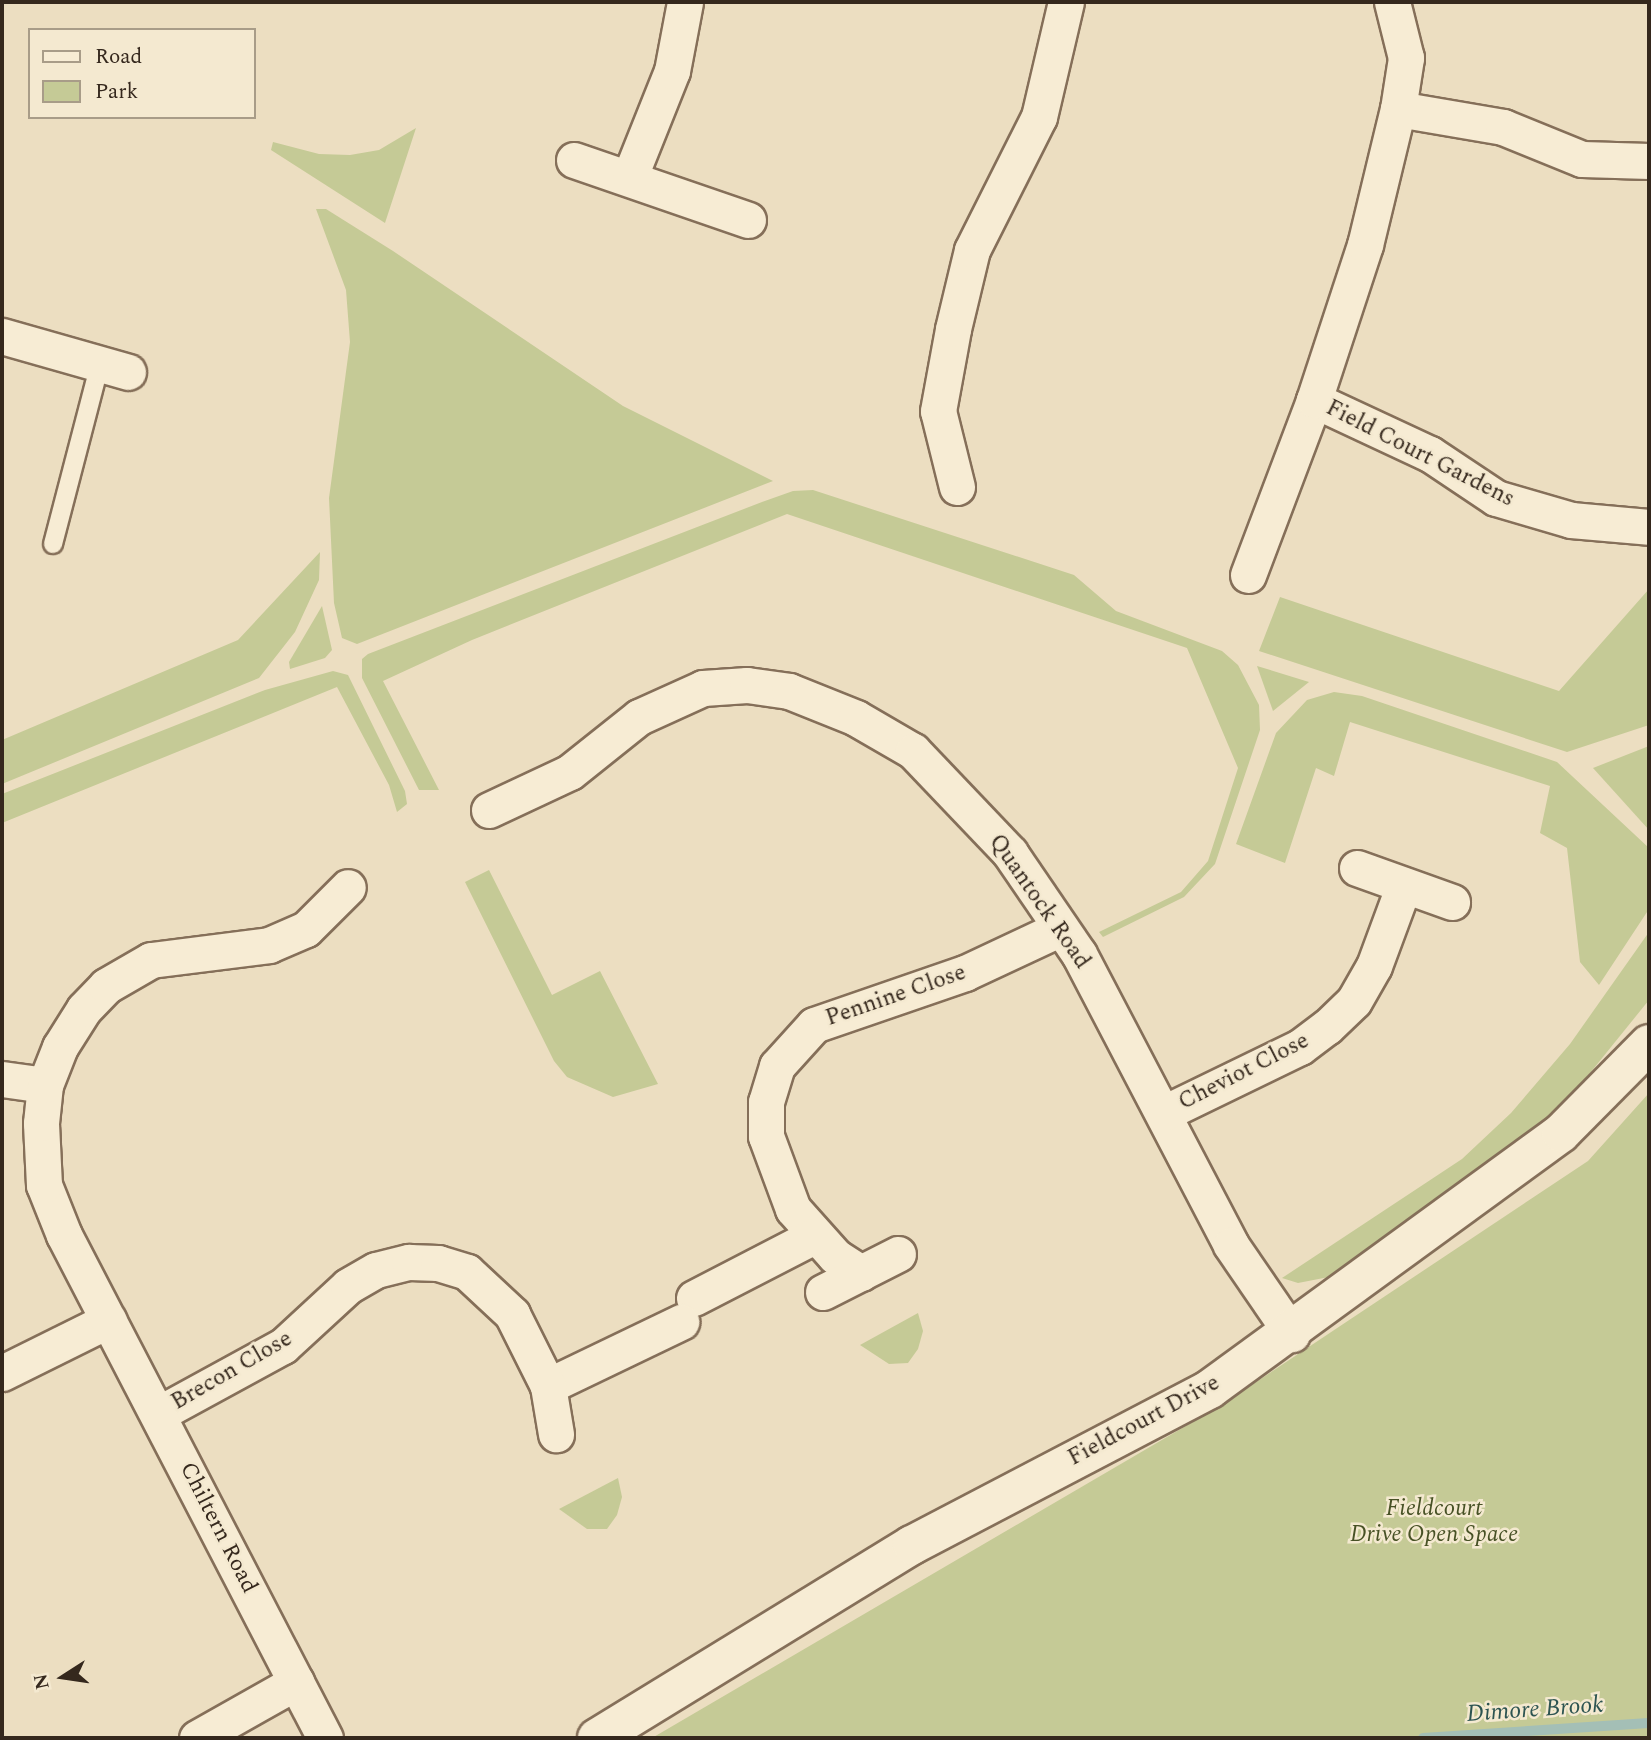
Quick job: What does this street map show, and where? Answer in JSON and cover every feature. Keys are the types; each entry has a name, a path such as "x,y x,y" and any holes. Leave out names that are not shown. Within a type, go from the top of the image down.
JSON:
{"street":[{"path":"630,176 672,71 685,2"},
{"path":"957,487 938,411 953,329 972,250 1039,117 1066,2"},
{"name":"Field Court Gardens","path":"1248,575 1314,400 1365,245 1398,109 1406,58 1392,2"},
{"path":"1398,109 1503,127 1582,159 1649,161"},
{"path":"574,160 630,176 748,220"},
{"path":"2,336 114,368"},
{"name":"Field Court Gardens","path":"1314,400 1430,454 1496,498 1571,520 1649,527"},
{"name":"Quantock Road","path":"489,810 570,772 639,717 669,701 703,688 747,685 789,691 856,718 913,751 1010,853 1092,977 1231,1245 1292,1334"},
{"path":"1357,868 1452,902"},
{"name":"Cheviot Close","path":"1164,1113 1300,1047 1327,1027 1354,1001 1374,967 1404,885"},
{"name":"Chiltern Road","path":"325,1738 160,1413 64,1235 44,1185 41,1123 45,1085 60,1047 84,1009 106,986 151,960 269,945 306,929 348,887"},
{"name":"Pennine Close","path":"861,1273 835,1256 793,1209 766,1136 766,1102 777,1066 814,1025 965,974 1059,929"},
{"name":"Fieldcourt Drive","path":"597,1738 912,1545 1210,1389 1292,1334 1561,1133 1649,1044"},
{"path":"2,1079 45,1085"},
{"path":"548,1386 816,1235"},
{"path":"823,1292 898,1254"},
{"name":"Brecon Close","path":"160,1413 283,1346 348,1286 376,1270 409,1262 438,1263 467,1272 492,1291 512,1314 548,1386 555,1434"},
{"path":"2,1373 109,1320"},
{"path":"197,1738 296,1682"}],"lane":[{"path":"53,544 114,368"}],"green space":[{"path":"416,128 385,223 271,150 273,142 319,154 350,155 379,150"},
{"path":"316,209 326,209 393,251 623,406 773,481 357,644 342,638 334,603 329,498 350,342 346,290"},
{"path":"813,490 1074,575 1116,611 1222,651 1238,665 1259,705 1260,730 1215,864 1184,897 1103,937 1099,932 1181,892 1208,861 1238,768 1187,648 787,514 472,640 383,681 439,790 419,790 362,678 362,659 368,654 762,502 793,491"},
{"path":"320,552 319,580 295,632 259,678 2,784 2,740 238,640"},
{"path":"1649,589 1649,725 1567,752 1259,651 1280,597 1559,691"},
{"path":"322,606 332,650 325,658 290,669 289,662"},
{"path":"1257,666 1309,682 1273,711"},
{"path":"333,671 348,675 405,791 407,804 397,812 389,785 337,687 2,823 2,794 265,690"},
{"path":"1334,692 1362,696 1557,762 1649,848 1649,909 1599,985 1580,962 1567,848 1540,833 1550,786 1350,722 1334,776 1316,768 1285,863 1236,844 1276,733 1307,700"},
{"path":"1649,746 1649,830 1593,768"},
{"path":"489,870 552,995 600,971 658,1084 613,1097 567,1077 554,1061 465,882"},
{"path":"1649,932 1649,1000 1552,1120 1334,1276 1298,1283 1282,1278 1462,1159 1511,1113 1570,1044"},
{"name":"Fieldcourt Drive Open Space","path":"1649,1093 1649,1738 652,1738 1220,1406 1588,1161"},
{"path":"918,1313 923,1331 918,1349 908,1363 889,1364 860,1345"},
{"path":"618,1478 622,1497 617,1515 607,1529 587,1529 559,1509"}],"waterway":[{"name":"Dimore Brook","path":"1423,1738 1649,1723"}]}
